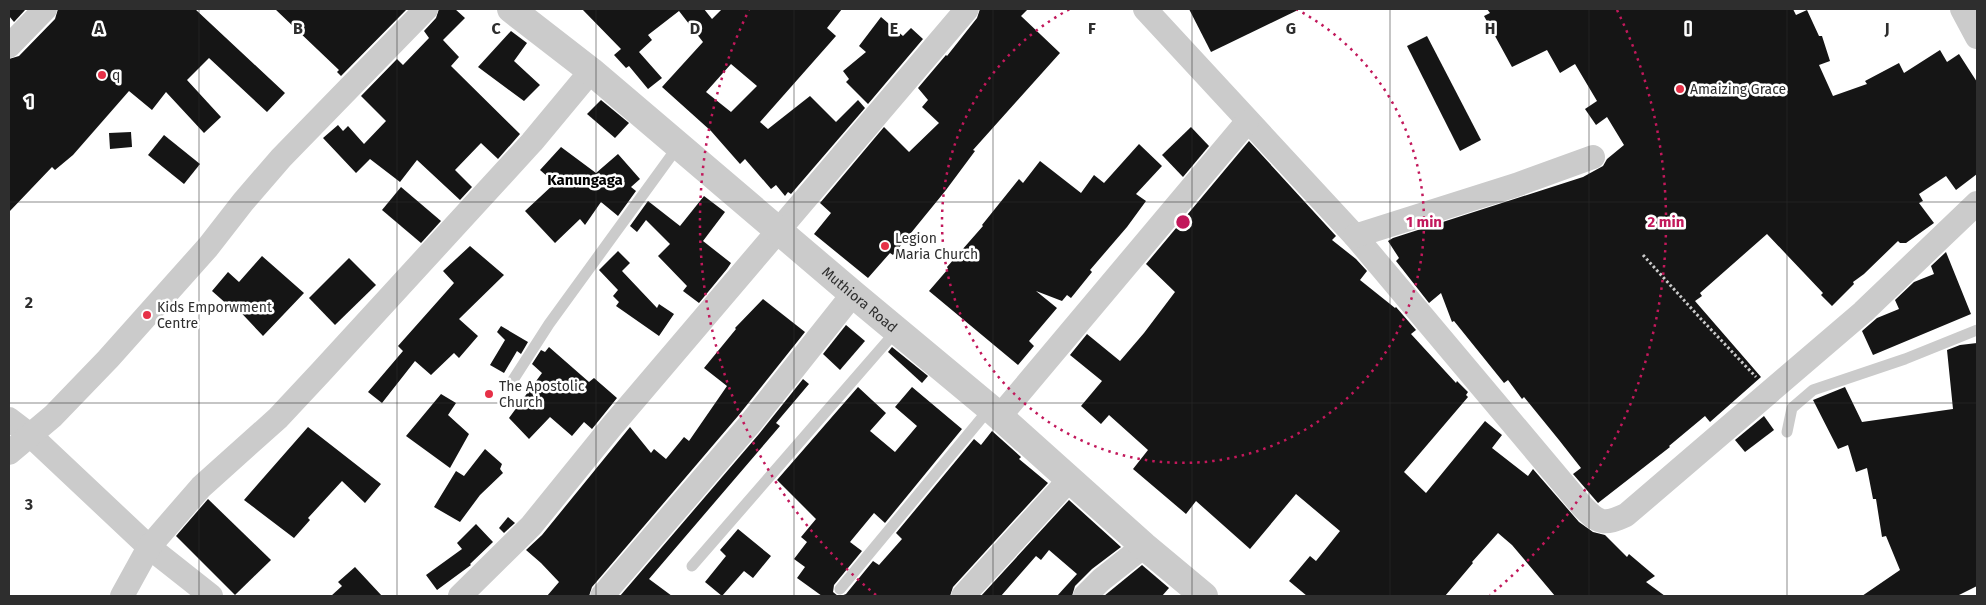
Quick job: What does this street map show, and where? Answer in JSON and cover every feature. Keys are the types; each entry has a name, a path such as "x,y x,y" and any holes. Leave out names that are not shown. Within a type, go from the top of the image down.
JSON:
{"street":[{"path":"9,46 45,9"},
{"path":"9,453 53,416 108,359 208,248 242,202 281,158 426,9"},
{"name":"Muthiora Road","path":"511,9 591,71 995,412 1144,546 1204,596"},
{"path":"460,596 532,526 605,434 780,231 967,9"},
{"path":"1145,9 1247,122 1355,236 1582,506 1601,522 1610,522 1626,515 1863,312 1977,203"},
{"path":"1962,9 1977,37"},
{"path":"122,596 149,547 201,487 278,418 382,304 420,266 532,142 591,71"},
{"path":"995,412 1247,122"},
{"path":"1355,236 1516,185 1593,157"},
{"path":"602,596 749,425 853,294"},
{"path":"9,419 30,435 149,547 211,596"},
{"path":"963,596 1070,479"},
{"path":"1085,596 1101,580 1144,546"}],"lane":[{"path":"513,380 549,324 679,145"},
{"path":"692,566 897,330"},
{"path":"1787,432 1792,408 1813,390 1904,359 1977,330"},
{"path":"840,589 995,412"}],"path":[{"path":"1642,255 1770,392"}],"building":[{"path":"9,9 26,9 14,22 9,16"},
{"path":"58,9 195,9 285,93 267,112 209,58 187,80 221,117 204,133 166,92 152,110 129,91 73,155 55,170 52,167 9,212 9,59 19,56 55,19"},
{"path":"275,9 407,9 341,76 337,72 339,70"},
{"path":"439,9 455,9 465,18 443,40 459,57 451,66 520,134 498,159 481,143 455,170 472,187 460,200 417,160 400,182 370,159 356,173 323,138 338,125 343,131 348,126 364,144 386,121 361,96 397,59 403,65 429,38 424,31 436,18"},
{"path":"582,9 704,9 712,19 722,9 842,9 827,28 836,36 760,122 768,129 810,96 836,122 858,100 865,108 791,194 788,192 785,196 776,185 771,189 745,159 740,164 711,131 662,87 703,42 679,11 648,35 652,40 639,52 662,78 648,89 629,66 626,68 614,55 621,49","holes":["731,64 757,86 731,112 706,92"]},
{"path":"980,9 1028,9 1021,16 1060,53 973,150 975,151 946,190 893,255 890,253 868,278 814,234 831,213 820,203 884,127 909,152 939,123 922,107 928,100 918,88 947,56 977,18"},
{"path":"1189,9 1300,9 1211,52"},
{"path":"1487,9 1793,9 1796,15 1807,10 1819,36 1822,36 1830,61 1819,65 1833,96 1867,84 1865,81 1899,63 1904,73 1940,50 1947,62 1959,54 1977,82 1977,174 1956,190 1946,176 1919,194 1923,201 1919,203 1934,223 1906,243 1898,241 1853,282 1854,284 1832,306 1821,295 1823,293 1767,234 1700,293 1702,296 1695,301 1761,377 1710,422 1705,416 1670,447 1598,503 1573,474 1581,468 1559,440 1524,397 1522,399 1508,380 1504,383 1454,321 1452,322 1441,293 1429,303 1396,261 1399,258 1388,241 1583,177 1603,166 1607,159 1624,145 1607,117 1596,125 1585,109 1597,101 1575,64 1560,73 1547,50 1512,67 1484,16 1490,13"},
{"path":"881,17 903,36 911,28 923,39 868,104 846,82 849,79 843,71 866,52 859,46"},
{"path":"511,31 527,43 514,61 540,85 524,101 478,67"},
{"path":"1427,36 1481,140 1460,151 1407,46"},
{"path":"601,100 629,123 615,138 587,114"},
{"path":"1191,127 1209,146 1183,177 1162,155"},
{"path":"131,132 132,147 110,149 109,133"},
{"path":"164,135 200,164 184,184 148,155"},
{"path":"1249,141 1336,236 1332,240 1356,259 1367,271 1360,280 1396,307 1416,330 1411,334 1456,383 1457,381 1468,392 1466,395 1468,397 1404,472 1426,493 1485,421 1502,435 1492,448 1528,476 1533,469 1579,522 1593,532 1605,535 1627,557 1629,554 1655,576 1646,582 1665,596 1555,596 1512,545 1498,533 1445,596 1307,596 1289,581 1310,556 1316,561 1340,531 1296,494 1250,549 1196,501 1186,514 1133,469 1148,450 1109,415 1101,424 1081,406 1102,381 1070,355 1087,334 1120,361 1144,333 1175,292 1146,264"},
{"path":"1139,144 1162,166 1136,194 1146,201 1127,227 1090,270 1092,272 1071,298 1067,295 1062,301 1036,291 1057,308 1029,341 1034,346 1018,365 929,291 1019,179 1023,183 1040,161 1081,193 1094,175 1104,183"},
{"path":"561,147 596,173 618,154 640,179 631,187 636,191 618,216 601,202 585,225 580,219 555,243 525,211 555,183 540,170"},
{"path":"401,187 441,221 421,243 382,210"},
{"path":"704,196 725,212 703,241 731,263 699,303 683,291 687,286 658,256 670,244 646,220 637,232 630,226 648,201 680,226"},
{"path":"470,246 504,275 459,319 478,336 459,358 454,353 431,375 415,361 382,403 368,392 403,351 398,346 454,283 443,271"},
{"path":"618,251 630,263 622,271 657,308 659,304 674,314 659,336 616,306 619,302 613,296 618,290 599,270"},
{"path":"1946,252 1971,314 1873,355 1862,331 1877,318 1899,309 1895,300 1914,282 1934,274 1931,266"},
{"path":"262,256 304,293 263,336 232,303 229,306 212,291 228,272 239,282"},
{"path":"349,258 376,285 335,325 309,298"},
{"path":"763,299 805,332 738,416 592,587 589,596 547,596 559,582 526,550 542,535 630,427 651,453 654,449 666,459 684,437 689,441 727,386 704,368 735,328"},
{"path":"846,325 865,341 840,370 823,354"},
{"path":"501,326 528,342 521,354 517,351 504,373 490,365 505,340 497,332"},
{"path":"1977,343 1977,586 1957,596 1862,596 1900,570 1886,536 1882,537 1876,499 1873,499 1867,468 1856,472 1848,445 1838,449 1813,400 1845,387 1862,422 1953,409 1947,350 1960,345"},
{"path":"549,347 589,382 594,378 617,398 592,429 584,422 572,436 550,417 529,439 509,418 542,373 532,364 541,350 545,352"},
{"path":"892,347 928,376 922,383 888,352"},
{"path":"803,379 809,384 776,423 780,426 649,579 672,596 620,596 759,434"},
{"path":"858,387 886,413 870,431 895,452 917,426 895,407 912,387 962,429 885,523 874,513 850,542 862,551 834,585 833,592 838,596 822,596 797,578 805,567 794,559 807,542 801,537 816,519 777,480"},
{"path":"441,394 456,403 448,415 469,434 450,468 406,436"},
{"path":"1764,416 1774,430 1745,452 1735,440"},
{"path":"308,427 381,484 365,503 342,481 308,518 310,520 294,538 244,500"},
{"path":"992,431 1021,457 1019,459 1048,483 953,587 950,596 841,596 846,594 873,561 879,565 902,539 896,533 974,439 981,445"},
{"path":"485,449 502,464 500,469 503,473 480,495 460,522 434,507 456,471 464,476"},
{"path":"208,499 271,560 235,595 176,536"},
{"path":"1069,500 1121,547 1092,569 1075,586 1072,596 1057,596 1077,574 1049,550 1041,560 1036,556 1001,596 981,596"},
{"path":"508,517 515,523 504,533 499,528"},
{"path":"476,524 493,542 471,565 437,590 426,575 462,549 457,543"},
{"path":"738,529 771,556 753,578 744,571 722,596 705,582 726,556 720,550"},
{"path":"1142,565 1169,588 1162,596 1104,596"},
{"path":"355,567 382,596 331,596 342,586 338,582"}],"place":[{"name":"q","path":"102,75"},
{"name":"Amaizing Grace","path":"1680,89"},
{"name":"Legion Maria Church","path":"885,246"},
{"name":"Kids Emporwment Centre","path":"147,315"},
{"name":"The Apostolic Church","path":"489,394"}],"district":[{"name":"Kanungaga","path":"585,180"}]}
